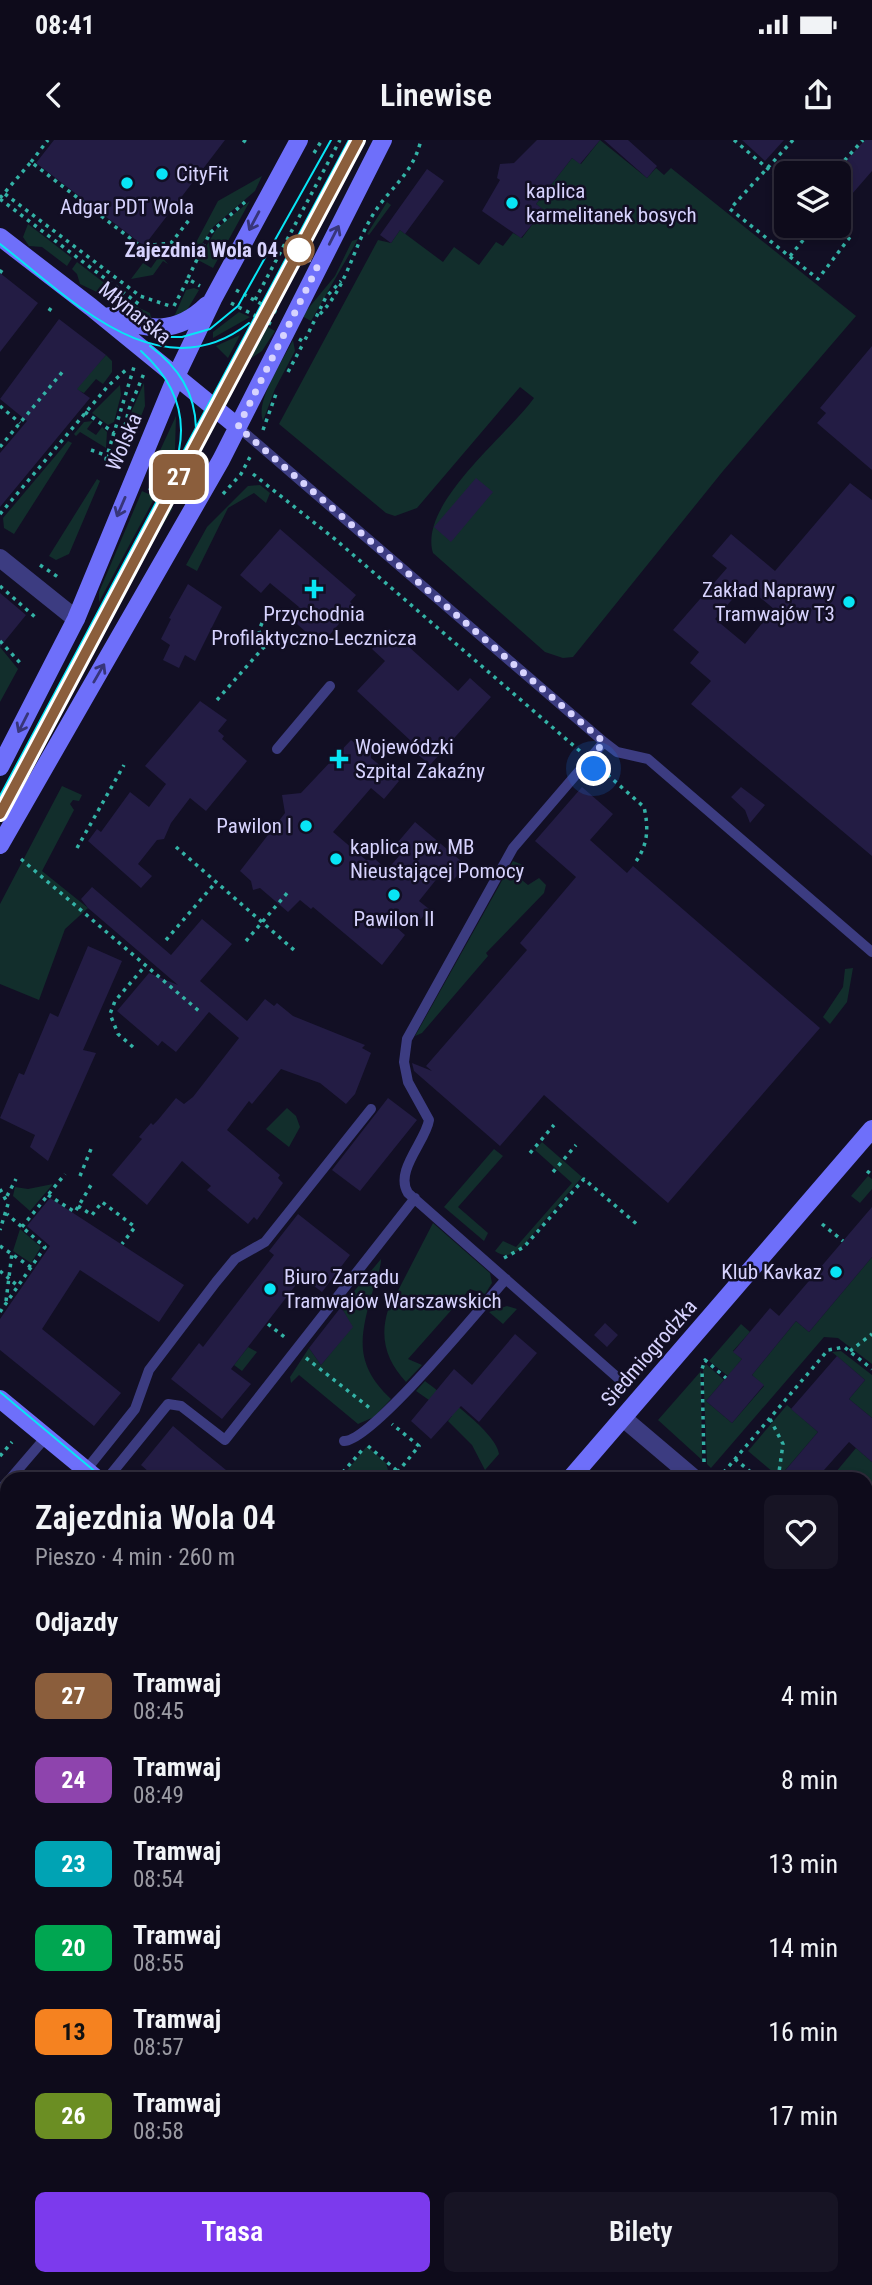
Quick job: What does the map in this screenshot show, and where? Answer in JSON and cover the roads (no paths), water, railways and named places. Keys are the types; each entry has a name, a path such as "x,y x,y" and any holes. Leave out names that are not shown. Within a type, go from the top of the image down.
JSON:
{"main road":[{"name":"Wolska","path":"0,767 76,619 208,293 299,140"},
{"path":"0,845 238,427 383,140"},
{"name":"Młynarska","path":"0,237 92,307 238,427"},
{"path":"92,307 138,326 157,328 185,321 208,293"},
{"name":"Siedmiogrodzka","path":"576,1472 872,1129"},
{"path":"0,1399 89,1472"}],"street":[{"path":"0,558 76,619"},
{"path":"623,1418 698,1472"}],"lane":[{"path":"238,427 604,742 617,752 648,759 872,952"},
{"path":"277,749 330,686"},
{"path":"604,742 513,848 407,1039 404,1062 408,1082 429,1120 413,1154 406,1180 407,1191 618,1378"},
{"path":"92,1472 135,1409 149,1370 216,1282 235,1259 265,1242 371,1108"},
{"path":"113,1472 168,1404 181,1406 225,1440 415,1198"},
{"path":"344,1441 356,1438 382,1418 506,1279"},
{"path":"15,1472 46,1437"}],"tram line":[{"path":"162,337 182,337 210,329 238,306 331,140"},
{"path":"0,796 349,140"},
{"name":"27","path":"0,814 358,140"},
{"path":"0,244 85,311 117,330 149,343 182,348 215,342 249,323"},
{"path":"150,346 169,363 183,381 192,403 196,428"},
{"path":"141,351 161,372 174,396 181,421 179,450"},
{"path":"0,814 13,789"},
{"path":"0,1392 96,1472"}],"place":[{"name":"CityFit","path":"162,174"},
{"name":"Adgar PDT Wola","path":"127,183"},
{"name":"kaplica karmelitanek bosych","path":"512,203"},
{"name":"Zajezdnia Wola 04","path":"299,250"},
{"name":"Przychodnia Profilaktyczno-Lecznicza","path":"314,589"},
{"name":"Zakład Naprawy Tramwajów T3","path":"849,602"},
{"name":"Wojewódzki Szpital Zakaźny","path":"339,759"},
{"name":"Pawilon I","path":"306,826"},
{"name":"kaplica pw. MB Nieustającej Pomocy","path":"336,859"},
{"name":"Pawilon II","path":"394,895"},
{"name":"Klub Kavkaz","path":"836,1272"},
{"name":"Biuro Zarządu Tramwajów Warszawskich","path":"270,1289"}]}
